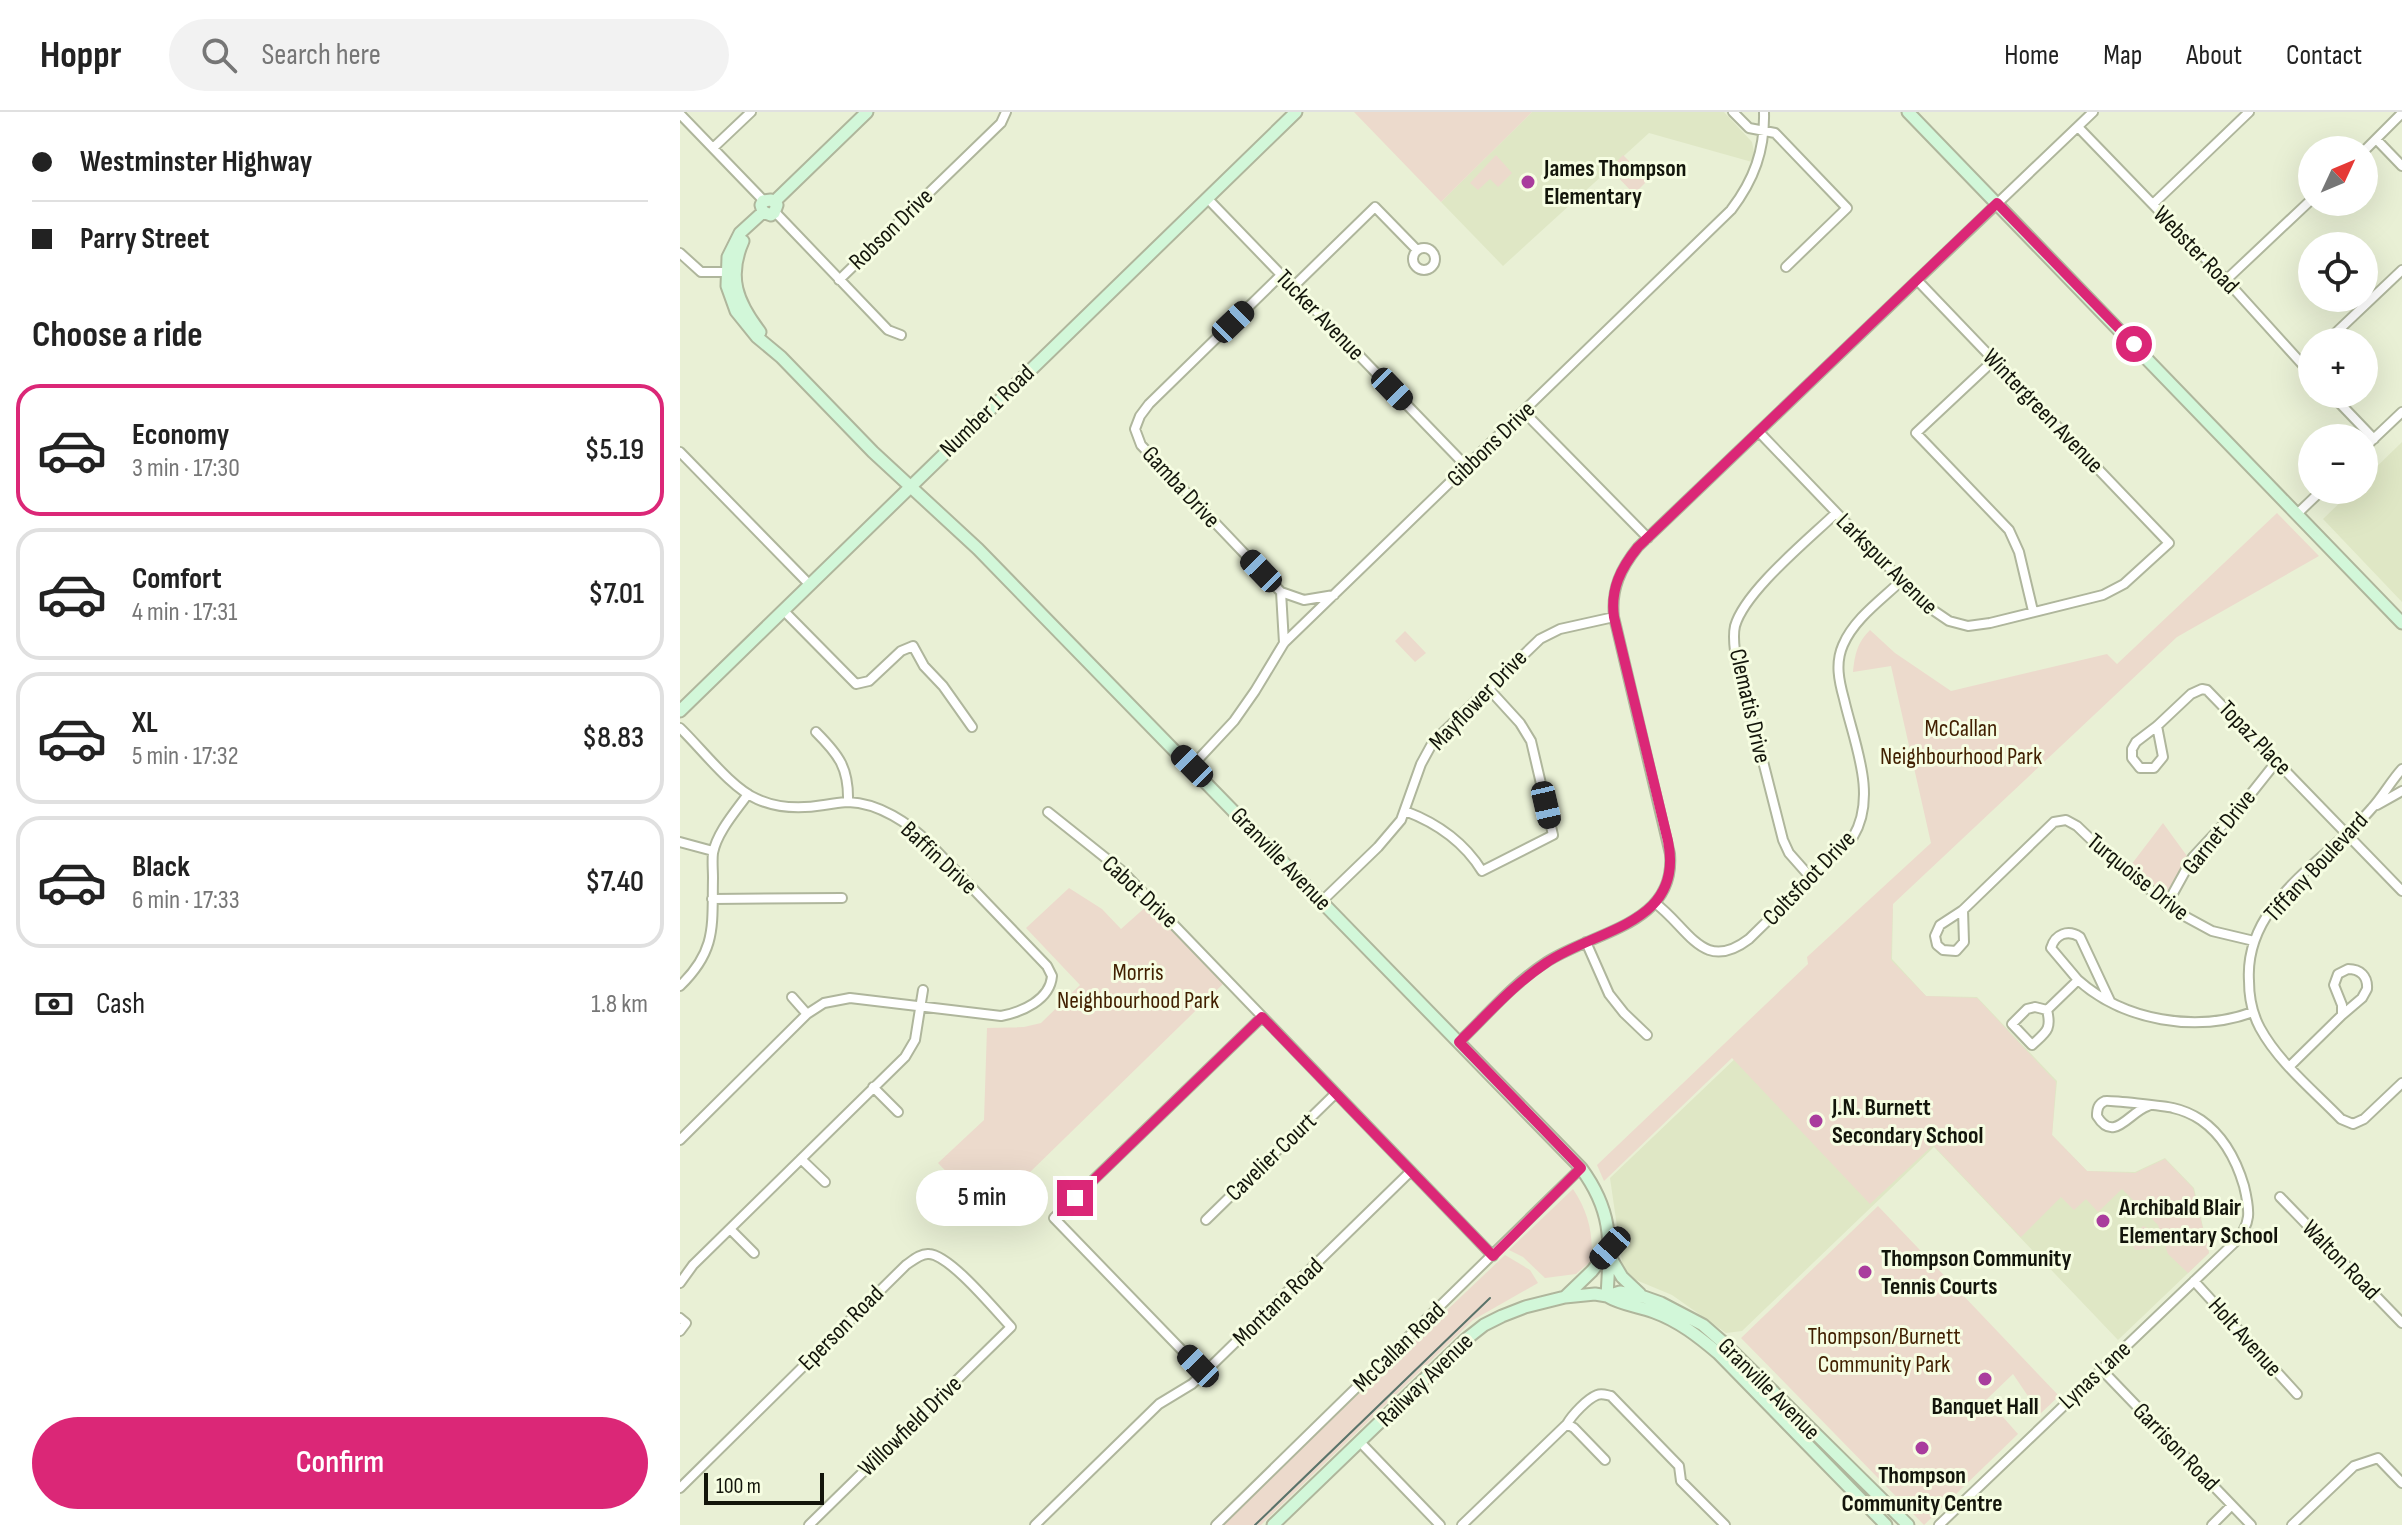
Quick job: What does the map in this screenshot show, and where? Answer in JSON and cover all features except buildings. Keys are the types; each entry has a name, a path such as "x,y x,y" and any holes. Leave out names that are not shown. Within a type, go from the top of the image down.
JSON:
{"main road":[{"path":"731,272 728,257 740,233 867,112"},
{"name":"Number 1 Road","path":"680,711 1296,112"},
{"path":"1908,112 2402,623"},
{"name":"Granville Avenue","path":"731,272 739,299 754,324 781,357 978,549 1581,1168 1605,1210 1609,1252 1607,1296"},
{"path":"1565,1297 1609,1252 1622,1277 1644,1297"},
{"name":"Granville Avenue","path":"1607,1296 1620,1292 1644,1297 1680,1311 1703,1325 1908,1525"},
{"name":"Granville Avenue","path":"1607,1296 1617,1302 1655,1312 1696,1334 1886,1525"},
{"name":"Railway Avenue","path":"1273,1525 1484,1325 1525,1307 1565,1297 1607,1296"}],"street":[{"path":"713,148 751,112"},
{"name":"Robson Drive","path":"680,114 766,210 839,280 1001,123 1006,112"},
{"path":"1733,112 1749,128 1775,133 1847,208 1786,267"},
{"name":"Gibbons Drive","path":"1192,766 1234,721 1284,643 1731,210 1755,172 1762,150 1764,112"},
{"path":"1459,1042 1547,961 1639,918 1655,903 1665,887 1670,854 1614,617 1613,593 1620,573 1632,555 2093,112"},
{"path":"2153,204 2249,112"},
{"path":"2378,137 2402,113"},
{"name":"Webster Road","path":"2078,127 2226,280 2298,361"},
{"path":"2378,141 2402,166"},
{"name":"Tucker Avenue","path":"1207,198 1467,467"},
{"path":"1293,287 1375,207 1417,250"},
{"path":"2226,280 2298,212"},
{"path":"680,253 701,272 731,272"},
{"path":"2341,328 2402,270"},
{"name":"Gamba Drive","path":"1281,275 1149,404 1135,429 1141,445 1281,592"},
{"path":"839,280 888,330 901,335"},
{"name":"Wintergreen Avenue","path":"1918,281 2169,543"},
{"path":"1994,360 1916,433 2009,530 2019,552 2033,611"},
{"path":"2344,408 2360,424"},
{"path":"1524,412 1648,538"},
{"path":"2378,435 2402,412"},
{"name":"Larkspur Avenue","path":"1759,432 1932,611 1958,624 1990,623 2113,590 2169,543"},
{"path":"680,452 809,584"},
{"path":"2298,513 2307,504"},
{"name":"Clematis Drive","path":"1812,879 1789,853 1778,825 1735,651 1734,636 1742,611 1753,594 1836,513"},
{"name":"Coltsfoot Drive","path":"1655,903 1708,951 1723,953 1749,939 1853,837 1859,828 1864,808 1863,779 1839,682 1840,654 1856,624 1901,581"},
{"path":"1284,643 1281,592 1304,600 1335,594"},
{"path":"783,610 856,684 869,681 901,651 913,646 924,666 943,686 972,727"},
{"name":"Mayflower Drive","path":"1321,902 1387,837 1405,811 1421,764 1433,742 1488,688 1549,634 1614,617"},
{"path":"1405,811 1454,837 1482,871 1553,835 1531,741 1520,723 1488,688"},
{"name":"Topaz Place","path":"2157,726 2163,757 2154,768 2140,768 2132,758 2133,745 2195,690 2207,690 2402,891"},
{"name":"Baffin Drive","path":"680,728 748,794 770,804 797,808 848,802 897,818 920,834 1047,966 1052,976 1051,986 1044,994 1031,1005 1012,1014 989,1017 921,1006"},
{"path":"816,732 844,765 848,802"},
{"name":"Garnet Drive","path":"2166,906 2206,840 2246,800 2277,761"},
{"name":"Tiffany Boulevard","path":"2402,769 2373,808 2273,906 2254,941 2248,969 2253,1012 2268,1040 2341,1119 2353,1124 2364,1119 2402,1083"},
{"name":"Tiffany Boulevard","path":"2373,808 2402,791"},
{"path":"680,986 699,965 708,947 713,851 748,794"},
{"name":"Cabot Drive","path":"1048,812 1122,871 1493,1256"},
{"name":"Turquoise Drive","path":"1963,910 2054,822 2066,820 2077,826 2166,906 2212,931 2254,941"},
{"path":"680,842 713,851"},
{"path":"712,899 842,898"},
{"path":"1963,910 1964,942 1956,951 1943,950 1937,945 1936,932 1940,925 1963,910"},
{"path":"2111,1002 2080,937 2065,933 2054,941 2051,948 2056,956 2094,993 2111,1002 2158,1019 2184,1022 2223,1020 2253,1012"},
{"path":"1586,942 1609,994 1647,1035"},
{"path":"2290,1066 2362,998 2367,989 2363,974 2354,969 2343,971 2335,979 2342,1015"},
{"path":"2047,1010 2078,980"},
{"path":"680,1283 693,1265 911,1049 918,1029 923,990"},
{"path":"792,997 807,1014"},
{"path":"680,1140 807,1014 824,1003 840,999 921,1006"},
{"path":"2027,1009 2047,1010 2050,1021 2048,1030 2032,1045 2012,1024 2027,1009"},
{"path":"1204,1373 1054,1218 1262,1017"},
{"path":"873,1087 898,1112"},
{"name":"Cavelier Court","path":"1206,1220 1336,1093"},
{"path":"2108,1100 2148,1106 2117,1127 2105,1126 2097,1116 2100,1104 2108,1100"},
{"name":"Lynas Lane","path":"1939,1525 2243,1233 2247,1223 2247,1200 2233,1154 2223,1140 2202,1121 2186,1112 2165,1106 2148,1106"},
{"path":"801,1159 825,1182"},
{"name":"McCallan Road","path":"1216,1525 1581,1168"},
{"name":"Montana Road","path":"1035,1525 1159,1404 1204,1373 1411,1171"},
{"name":"Walton Road","path":"2280,1197 2402,1323"},
{"path":"730,1229 754,1253"},
{"name":"Eperson Road","path":"680,1488 892,1278 920,1256 929,1254 952,1265 1011,1327"},
{"name":"Holt Avenue","path":"2194,1281 2297,1394"},
{"path":"680,1318 686,1323 680,1331"},
{"name":"Willowfield Drive","path":"809,1525 1011,1327"},
{"name":"Garrison Road","path":"2101,1369 2251,1525"},
{"path":"1462,1525 1570,1418 1596,1395 1603,1394 1611,1396 1679,1466 1681,1481 1725,1525"},
{"path":"1567,1424 1605,1460"},
{"path":"1360,1442 1440,1525"},
{"path":"2292,1525 2354,1466 2378,1458 2402,1483"},
{"path":"2212,1525 2231,1506"}],"shaded area":[{"name":"James Thompson Elementary","path":"1532,112 1724,112 1752,142 1752,162 1649,133 1503,266 1441,202"},
{"path":"2402,442 2402,602 2323,519 2339,504 2378,504 2378,465"},
{"name":"J.N. Burnett Secondary School","path":"1893,908 1892,959 1926,996 1977,997 2057,1081 2052,1135 2087,1171 2135,1172 2165,1158 2194,1188 2209,1253 2118,1340 1934,1147 1742,1331 1726,1333 1672,1295 1624,1275 1610,1178"}],"green space":[{"path":"1354,112 1532,112 1441,202"},
{"path":"1496,155 1512,173 1498,187 1490,179 1478,190 1470,183"},
{"path":"1623,155 1648,180 1634,194 1610,169"},
{"name":"McCallan Neighbourhood Park","path":"2277,513 2319,556 2177,637 1893,904 1891,960 1926,996 1977,998 2056,1082 2052,1135 2087,1171 2135,1173 2165,1159 2193,1188 2209,1253 2188,1273 2168,1254 2158,1225 2122,1189 2098,1212 2086,1199 2074,1210 2061,1197 2021,1237 1933,1145 1870,1204 1732,1058 1604,1181 1597,1165 1808,964 1807,957 1931,843 1891,666 1853,672 1857,649 1870,630 1895,653 1951,691 2107,654 2117,664"},
{"path":"1405,631 1426,653 1415,662 1395,641"},
{"path":"2163,823 2187,856 2170,889 2163,894 2131,865"},
{"name":"Morris Neighbourhood Park","path":"1069,888 1102,909 1121,929 1149,904 1224,983 987,1214 938,1163 984,1120 987,1028 1024,1027 1041,1023 1080,985 1026,928"},
{"path":"1573,1189 1589,1224 1591,1261 1576,1274 1545,1278 1523,1257 1509,1250"},
{"name":"Thompson/Burnett Community Park","path":"1878,1206 2059,1396 2040,1414 2013,1374 1987,1399 2018,1434 1924,1525 1741,1338"},
{"path":"2143,1226 2152,1230 2154,1248 2136,1250 2128,1241"},
{"path":"1505,1255 1530,1270 1538,1283 1473,1320 1261,1525 1220,1525"}],"waterway":[{"path":"1255,1525 1490,1298"}],"place":[{"name":"James Thompson Elementary","path":"1528,182"},
{"name":"J.N. Burnett Secondary School","path":"1816,1121"},
{"name":"Archibald Blair Elementary School","path":"2103,1221"},
{"name":"Thompson Community Tennis Courts","path":"1865,1272"},
{"name":"Banquet Hall","path":"1985,1379"},
{"name":"Thompson Community Centre","path":"1922,1448"}],"route":[{"path":"1075,1198 1262,1017 1493,1256 1581,1168 1459,1042 1547,961 1639,918 1660,897 1669,875 1671,861 1668,841 1612,606 1613,593 1624,565 1638,547 1997,203 2134,344"}]}
